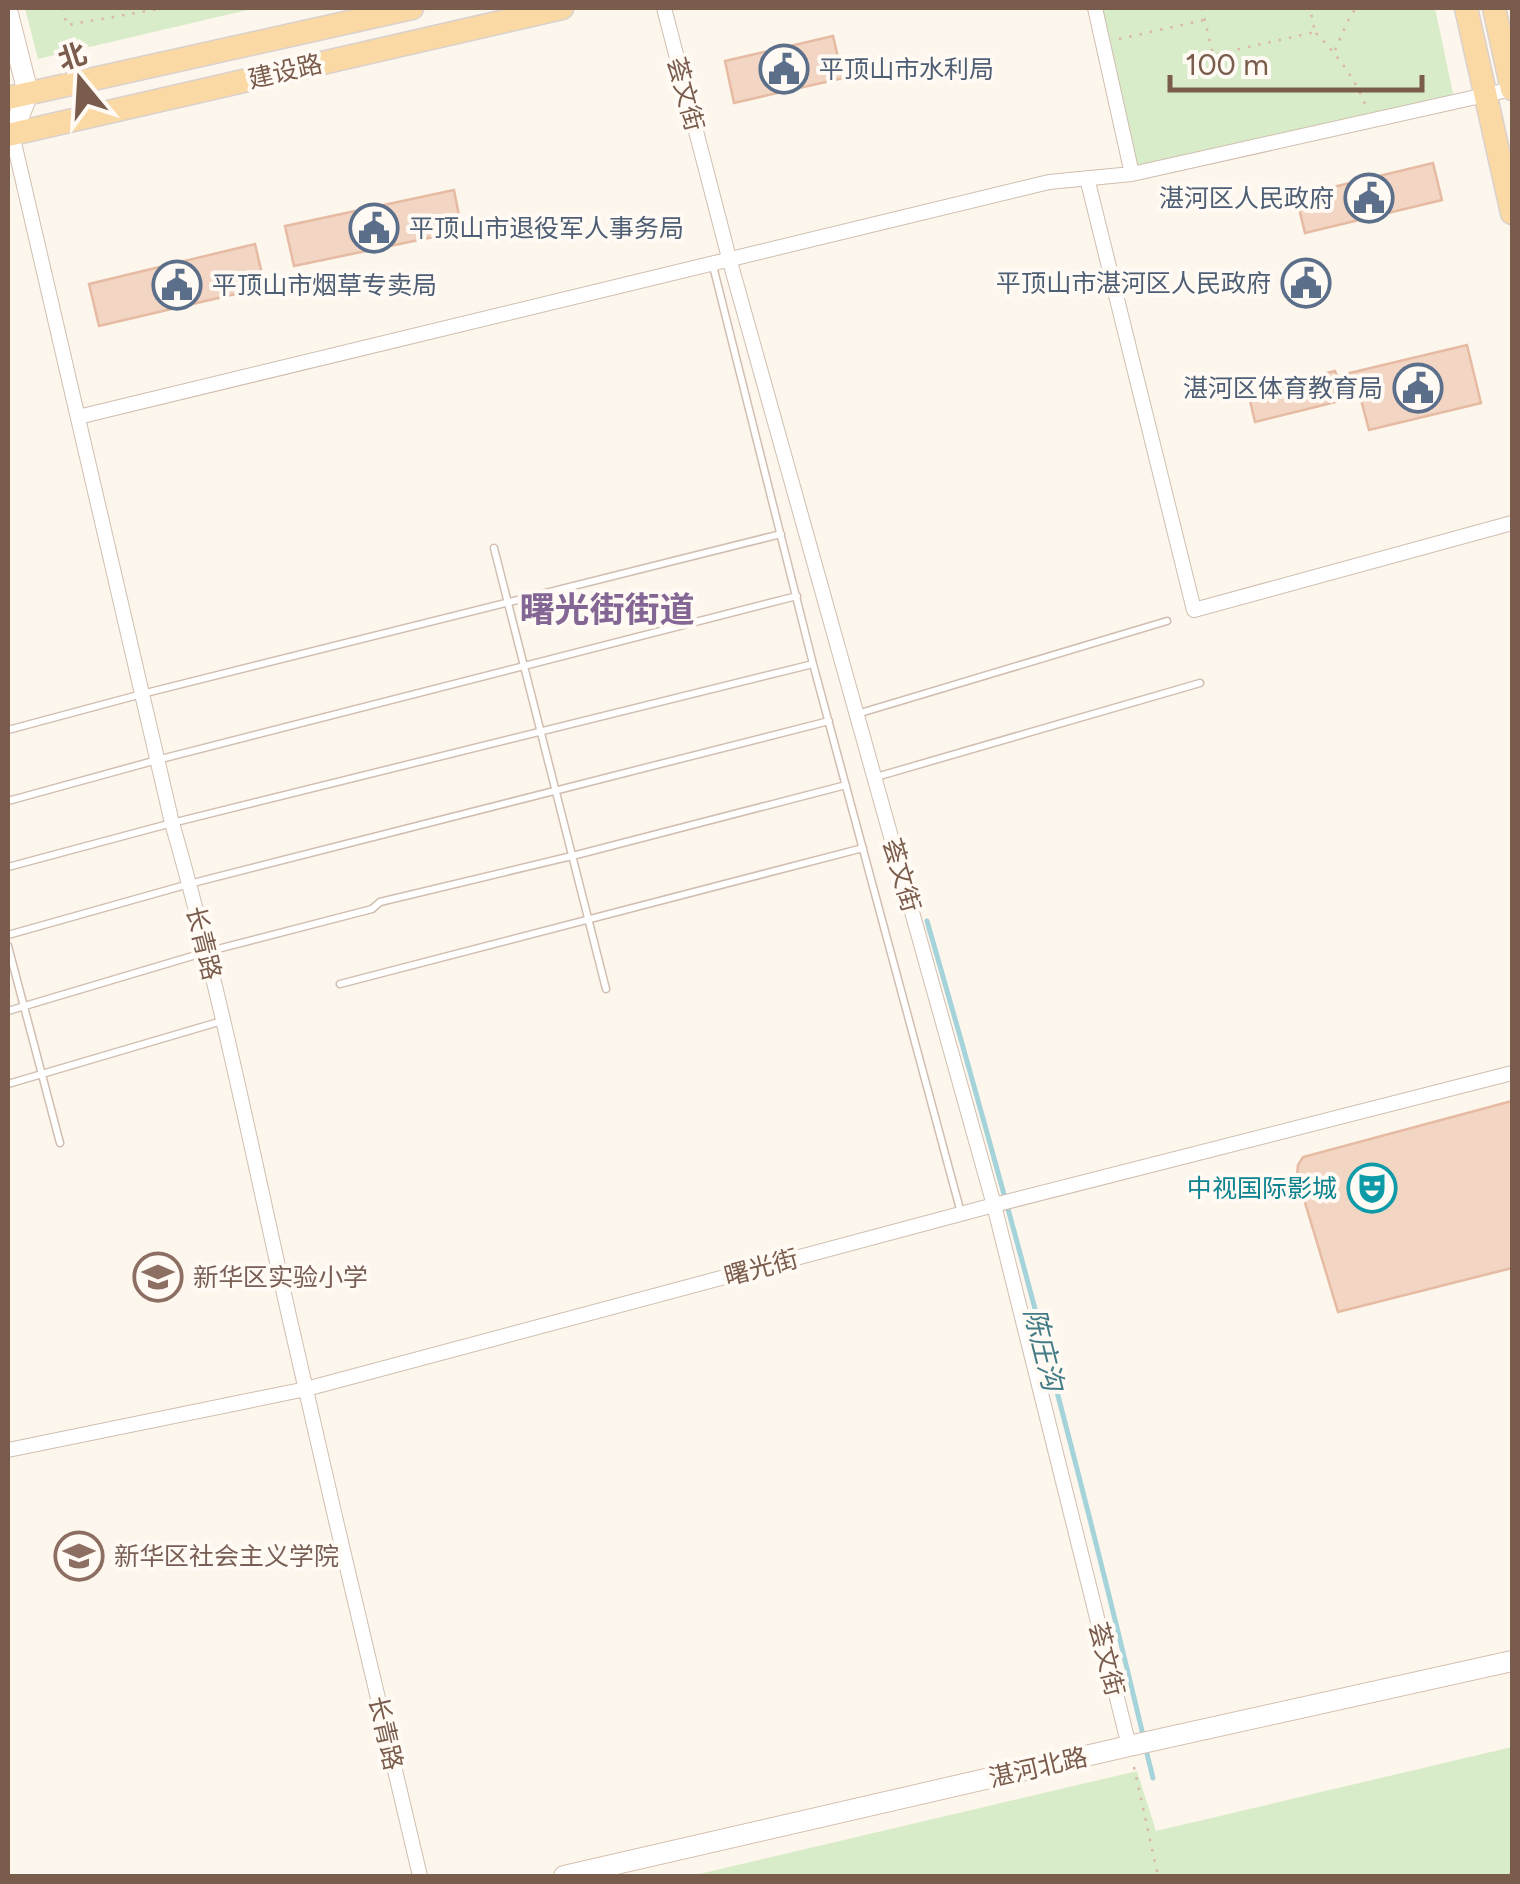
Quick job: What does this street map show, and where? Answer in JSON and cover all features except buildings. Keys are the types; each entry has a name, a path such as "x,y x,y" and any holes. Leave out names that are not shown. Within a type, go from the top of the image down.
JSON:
{"main road":[{"name":"建设路","path":"18,95 412,8"},
{"name":"建设路","path":"10,134 562,8"},
{"path":"1466,8 1512,213"},
{"path":"1494,8 1512,89"}],"street":[{"name":"荟文街","path":"664,8 729,258 874,778 1005,1202 1141,1743"},
{"path":"1096,8 1132,174"},
{"path":"8,14 18,95 10,134"},
{"path":"78,416 1048,182 1132,174 1512,89"},
{"name":"长青路","path":"10,134 172,823 223,1020 420,1876"},
{"path":"1087,178 1194,610 1512,523"},
{"name":"曙光街","path":"8,1450 306,1389 1005,1202 1512,1073"},
{"name":"湛河北路","path":"564,1876 1512,1660"}],"lane":[{"path":"712,262 813,664 962,1214"},
{"path":"8,730 781,534"},
{"path":"494,548 606,989"},
{"path":"8,801 798,596"},
{"path":"856,714 1167,621"},
{"path":"8,867 813,664"},
{"path":"874,778 1200,683"},
{"path":"8,936 190,884 829,721"},
{"path":"8,1010 372,909 380,902 846,785"},
{"path":"340,984 863,848"},
{"path":"8,946 60,1143"},
{"path":"8,1084 223,1020"}],"path":[{"path":"62,8 67,25 164,8"},
{"path":"1202,8 1213,55 1316,32"},
{"path":"1310,8 1316,32 1362,94 1371,120"},
{"path":"1334,52 1357,8"},
{"path":"1103,42 1205,20"},
{"path":"1141,1743 1158,1876"},
{"path":"1499,1876 1512,1873"}],"green space":[{"path":"25,8 256,8 38,59"},
{"path":"1102,8 1435,8 1454,98 1138,167"},
{"path":"1512,1747 1512,1876 695,1875 1137,1771 1156,1831"}],"waterway":[{"name":"陈庄沟","path":"927,921 1040,1327 1143,1735"},
{"name":"陈庄沟","path":"1145,1746 1153,1778"}],"place":[{"name":"平顶山市水利局","path":"784,69"},
{"name":"湛河区人民政府","path":"1369,198"},
{"name":"平顶山市退役军人事务局","path":"374,228"},
{"name":"平顶山市湛河区人民政府","path":"1306,283"},
{"name":"平顶山市烟草专卖局","path":"177,285"},
{"name":"湛河区体育教育局","path":"1418,388"},
{"name":"中视国际影城","path":"1372,1188"},
{"name":"新华区实验小学","path":"158,1277"},
{"name":"新华区社会主义学院","path":"79,1556"}],"district":[{"name":"曙光街街道","path":"607,610"}]}
